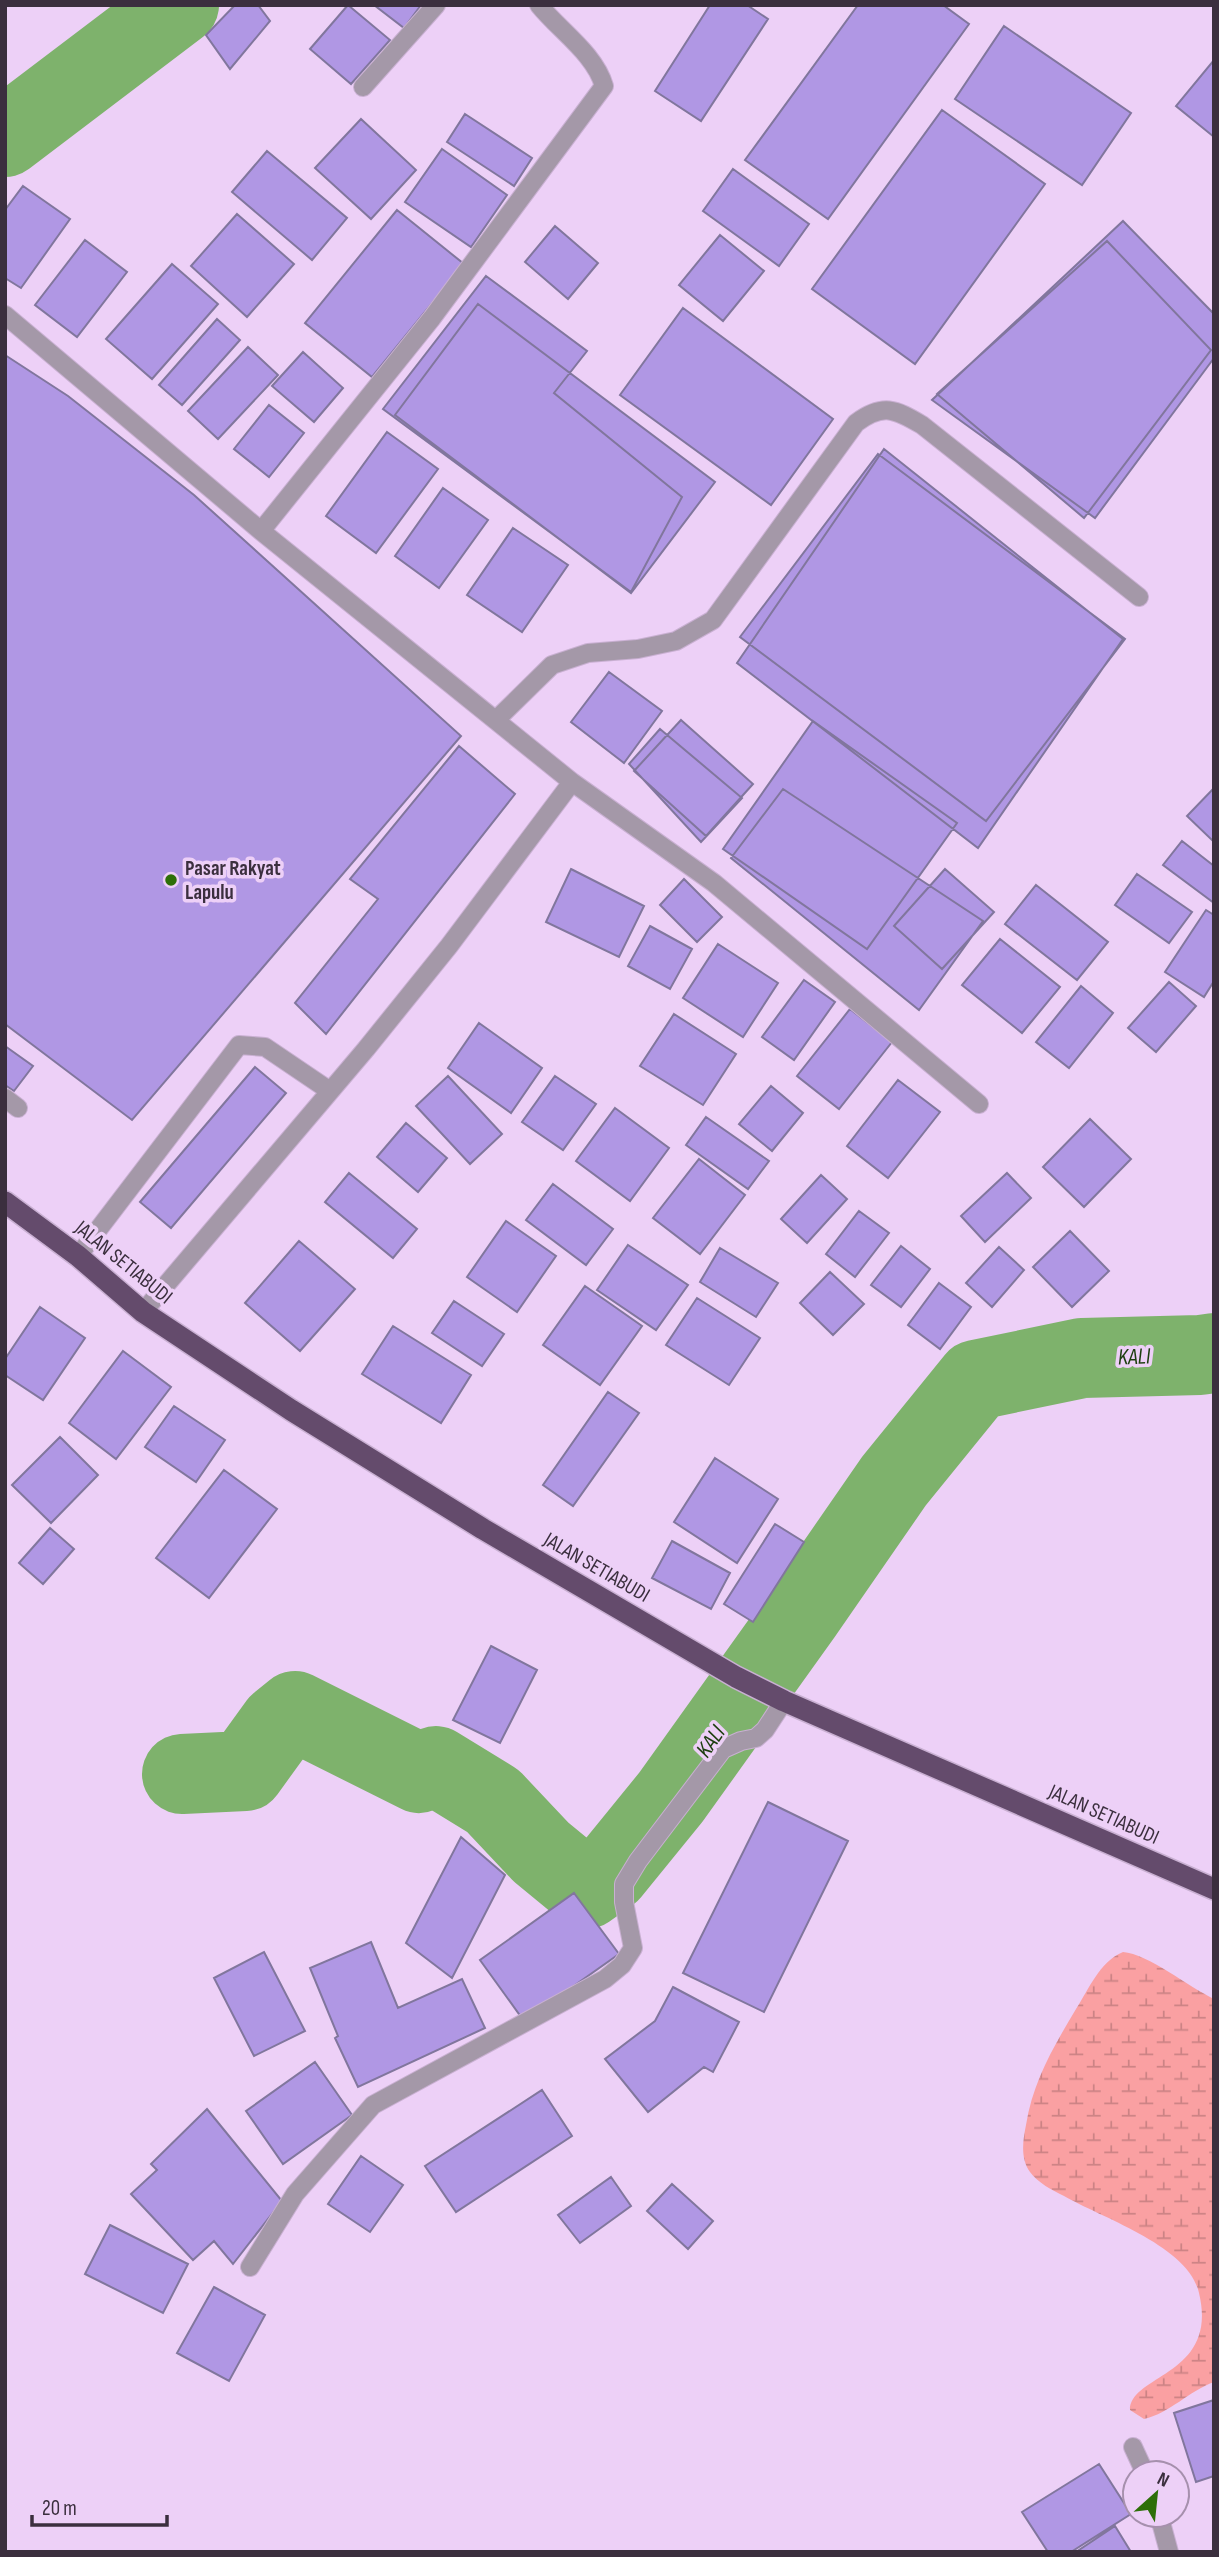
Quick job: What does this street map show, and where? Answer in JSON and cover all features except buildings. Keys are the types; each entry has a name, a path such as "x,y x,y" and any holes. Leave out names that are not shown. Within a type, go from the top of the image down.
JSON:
{"highway":[{"name":"JALAN SETIABUDI","path":"5,1202 78,1255 143,1312 291,1410 472,1522 736,1677 777,1698 1214,1889"}],"street":[{"path":"363,87 436,5"},
{"path":"261,530 432,318 604,86 593,63 540,5"},
{"path":"5,315 261,530 572,782 713,883 979,1104"},
{"path":"496,720 552,665 588,653 638,649 676,641 713,620 856,423 869,413 886,409 903,414 922,425 1139,597"},
{"path":"143,1312 449,946 572,782"},
{"path":"78,1255 239,1045 265,1047 330,1091"},
{"path":"250,2267 295,2194 373,2105 605,1979 622,1965 633,1948 624,1902 625,1884 638,1861 723,1749 756,1738 765,1731 777,1698"},
{"path":"1133,2447 1139,2459"},
{"path":"1163,2529 1169,2552"}],"green space":[{"path":"1123,1952 1144,1958 1214,1999 1214,2382 1162,2412 1144,2419 1130,2410 1134,2398 1186,2357 1197,2341 1202,2320 1199,2293 1192,2276 1162,2247 1041,2183 1027,2167 1023,2149 1029,2109 1052,2050 1096,1976 1108,1962"}],"waterway":[{"path":"5,137 179,5"},
{"name":"KALI","path":"182,1774 245,1771 279,1724 295,1711 419,1773 436,1766 493,1801 541,1852 586,1889 610,1872 671,1797 894,1481 976,1380 1082,1358 1214,1353"}],"place":[{"name":"Pasar Rakyat Lapulu","path":"171,880"}]}
